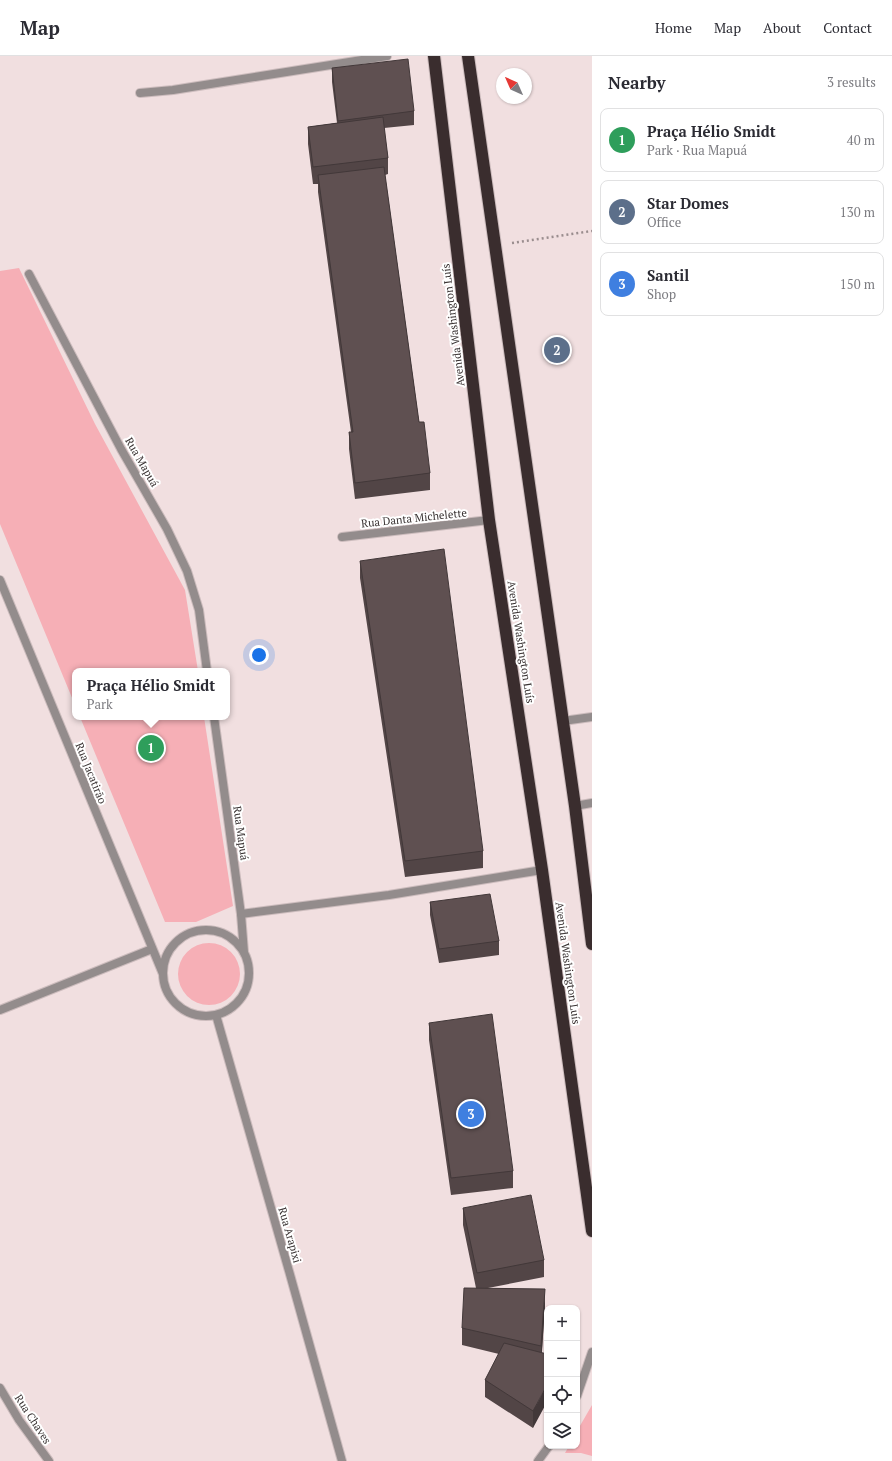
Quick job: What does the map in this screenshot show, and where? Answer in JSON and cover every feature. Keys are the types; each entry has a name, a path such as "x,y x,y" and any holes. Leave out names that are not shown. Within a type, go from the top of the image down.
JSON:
{"highway":[{"name":"Avenida Washington Luís","path":"434,56 490,520 542,870 592,1231"},
{"path":"468,56 575,806 592,944"}],"street":[{"path":"140,93 387,56"},
{"name":"Rua Mapuá","path":"29,274 121,449 167,529 187,571 199,610 208,668"},
{"name":"Rua Danta Michelette","path":"342,536 490,520"},
{"name":"Rua Jacatirão","path":"0,580 163,974"},
{"path":"563,721 592,717"},
{"name":"Rua Mapuá","path":"214,720 241,914 244,952"},
{"path":"575,806 592,803"},
{"path":"241,914 388,895 542,870"},
{"path":"209,930 223,934 235,941 244,952 248,965 249,978 245,991 238,1002 228,1010 216,1015 203,1016 191,1014 180,1008 171,999 165,988 163,974 165,960 172,948 182,938 195,932 209,930"},
{"path":"0,1010 152,949"},
{"name":"Rua Arapixi","path":"216,1015 342,1461"},
{"path":"580,1387 592,1352"},
{"name":"Rua Chaves","path":"0,1388 19,1420 49,1461"},
{"path":"538,1461 547,1449"}],"path":[{"path":"496,246 592,231"}],"shaded area":[{"path":"19,268 95,424 185,590 198,668 72,668 72,698 0,524 0,271"},
{"path":"81,720 204,720 233,906 196,922 165,922"},
{"path":"203,943 215,943 231,952 238,962 240,974 238,986 231,996 215,1005 203,1005 192,1000 183,991 178,980 178,968 183,957 192,948"},
{"path":"592,1405 592,1456 581,1453 565,1453 567,1449 580,1449 580,1426"}],"building":[{"path":"408,59 414,111 338,121 332,68"},
{"path":"383,117 388,158 313,167 308,127"},
{"path":"384,167 419,422 424,422 430,473 355,483 349,432 353,432 318,175"},
{"path":"444,549 483,851 405,861 360,561"},
{"path":"490,894 499,941 439,949 430,902"},
{"path":"492,1014 513,1171 451,1178 429,1023"},
{"path":"531,1195 544,1260 477,1273 463,1208"},
{"path":"464,1288 545,1289 541,1346 462,1328"},
{"path":"504,1343 544,1353 544,1391 533,1411 485,1380"}],"place":[{"name":"Star Domes","path":"557,350"},
{"name":"Praça Hélio Smidt","path":"151,748"},
{"name":"Santil","path":"471,1114"}]}
